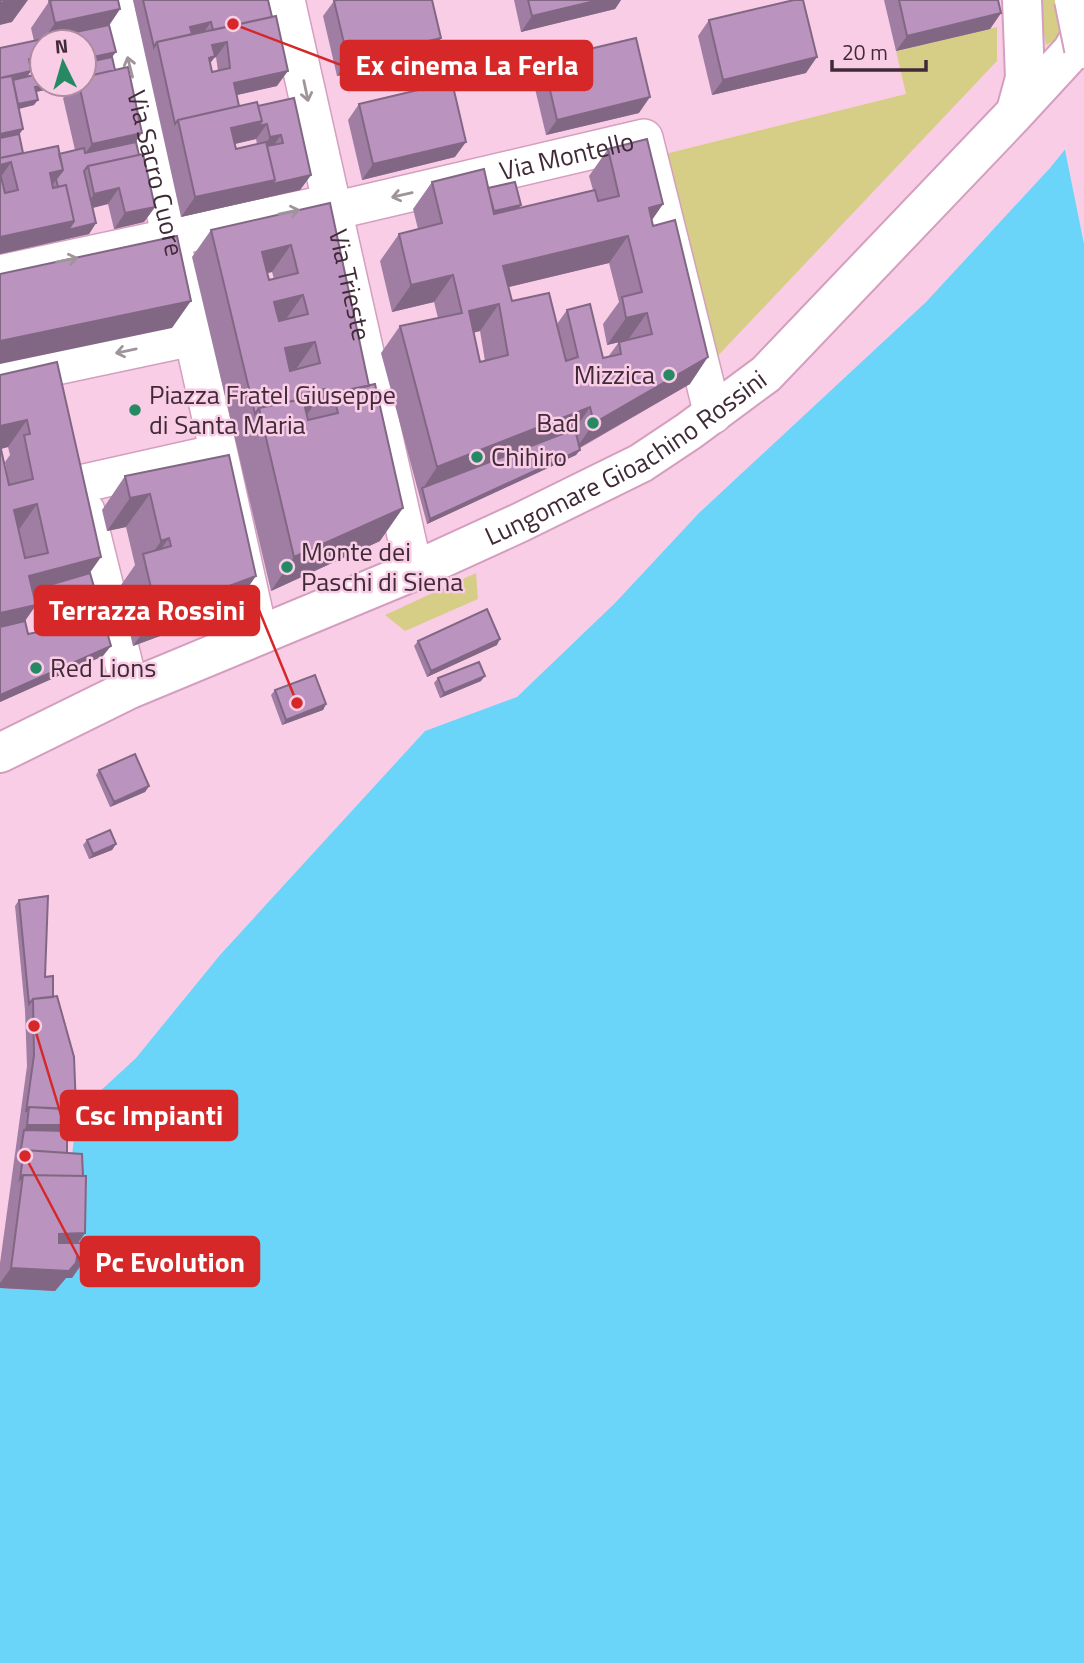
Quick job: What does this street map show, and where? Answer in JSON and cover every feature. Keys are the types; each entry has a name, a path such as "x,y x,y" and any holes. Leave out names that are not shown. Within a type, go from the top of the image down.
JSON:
{"street":[{"name":"Via Sacro Cuore","path":"114,0 259,635"},
{"name":"Via Trieste","path":"286,0 414,571"},
{"path":"1015,113 1026,79 1022,0"},
{"path":"1074,0 1080,43"},
{"path":"1080,43 1084,0"},
{"name":"Lungomare Gioachino Rossini","path":"0,753 130,689 414,571 641,463 713,415 766,374 1080,43"},
{"name":"Via Montello","path":"0,274 170,237 332,207 645,138 713,415"},
{"path":"0,378 193,337"},
{"path":"51,367 61,406"},
{"path":"70,445 130,689"},
{"path":"80,484 219,453"}],"shaded area":[{"path":"1038,0 1071,0 1065,35 1046,45"},
{"path":"997,27 997,61 711,363 661,155 906,94 896,51"},
{"path":"476,573 478,599 405,631 385,615"}],"water":[{"path":"1084,126 1084,1663 0,1663 0,1288 55,1291 75,1131 83,1107 136,1058 220,955 425,731 517,697 615,603 699,513 926,302 1050,168"}],"pier":[{"path":"1084,122 1084,244 1064,145"}],"building":[{"path":"118,0 120,9 55,23 50,1"},
{"path":"143,0 268,0 272,17 213,30 211,22 190,27 192,34 157,42 154,47"},
{"path":"432,0 441,38 348,60 334,1"},
{"path":"528,0 599,0 532,16"},
{"path":"803,0 817,57 723,80 709,20"},
{"path":"899,0 998,0 1001,13 907,36"},
{"path":"276,16 288,71 234,83 239,106 178,120 175,124 157,42","holes":["227,42 230,68 212,72 209,58 215,56 212,45"]},
{"path":"109,25 116,52 98,56 98,28 95,28"},
{"path":"636,38 650,97 557,120 543,60"},
{"path":"28,42 28,72 0,78 0,48"},
{"path":"112,57 115,70 98,74 98,60"},
{"path":"128,67 142,133 92,144 82,98 98,98 98,74"},
{"path":"12,76 23,129 0,134 0,78"},
{"path":"28,76 28,98 38,100 18,104 13,80"},
{"path":"452,82 466,142 373,164 359,104"},
{"path":"294,98 311,175 272,184 275,180 267,146 283,143 281,135 270,137 267,124 258,126 262,121 258,106"},
{"path":"257,102 262,121 231,128 236,149 266,142 275,180 195,197 178,120"},
{"path":"19,134 23,153 0,158 0,138"},
{"path":"647,139 663,204 649,208 653,226 675,220 708,357 594,423 590,407 437,467 400,326 462,313 453,275 411,285 399,234 442,223 432,182 484,169 494,214 595,190 598,201 619,196 608,149","holes":["628,236 642,292 622,297 626,318 647,313 652,334 619,342 621,354 603,358 590,304 567,310 578,357 566,361 549,293 512,301 503,266","499,304 508,355 480,362 469,311"]},
{"path":"136,142 139,155 88,166 84,171 96,223 68,230 74,221 66,185 58,187 56,179 63,170 59,154 84,148 85,153"},
{"path":"58,146 63,170 50,173 53,188 66,185 74,221 0,237 0,173 5,193 18,190 11,162 0,165 0,158"},
{"path":"143,154 155,207 125,213 119,188 94,194 88,166"},
{"path":"515,182 521,205 494,211 488,188"},
{"path":"330,203 369,386 333,393 328,399 325,389 296,395 297,400 259,408 255,414 211,230","holes":["291,245 298,273 269,280 262,252","303,295 308,314 279,321 274,302","315,342 320,363 290,371 285,348"]},
{"path":"177,236 191,301 0,341 0,274"},
{"path":"57,362 101,557 29,576 36,605 0,613 0,445 9,485 33,479 24,435 30,434 27,420 0,426 0,375","holes":["37,504 48,553 25,558 14,510"]},
{"path":"375,384 403,508 294,557 259,408 303,399 308,420 338,413 333,393"},
{"path":"575,429 580,450 430,519 422,488"},
{"path":"229,455 256,576 157,613 143,554 171,546 169,538 161,541 150,494 130,498 125,476"},
{"path":"90,573 111,646 0,695 0,627 25,621 28,634 53,629 50,616 54,614 46,586"},
{"path":"487,609 500,639 431,671 418,641"},
{"path":"479,662 485,676 444,693 438,678"},
{"path":"315,675 326,704 286,720 275,690"},
{"path":"135,754 149,786 114,802 99,770"},
{"path":"110,830 116,844 93,854 87,840"},
{"path":"48,896 45,977 53,976 53,997 33,999 29,1004 19,900"},
{"path":"57,996 74,1057 76,1109 29,1107 26,1112 34,1055 33,999"},
{"path":"29,1107 80,1110 81,1125 27,1125"},
{"path":"24,1130 67,1131 67,1153 24,1150 20,1155"},
{"path":"24,1150 82,1154 83,1176 23,1175 20,1179"},
{"path":"23,1175 86,1176 85,1233 59,1234 59,1243 85,1243 86,1258 77,1257 76,1263 69,1271 11,1268"}],"place":[{"name":"Ex cinema La Ferla","path":"233,24"},
{"name":"Mizzica","path":"669,375"},
{"name":"Piazza Fratel Giuseppe di Santa Maria","path":"135,410"},
{"name":"Bad","path":"593,423"},
{"name":"Chihiro","path":"477,457"},
{"name":"Monte dei Paschi di Siena","path":"287,567"},
{"name":"Red Lions","path":"36,668"},
{"name":"Terrazza Rossini","path":"297,703"},
{"name":"Csc Impianti","path":"34,1026"},
{"name":"Pc Evolution","path":"25,1156"}]}
